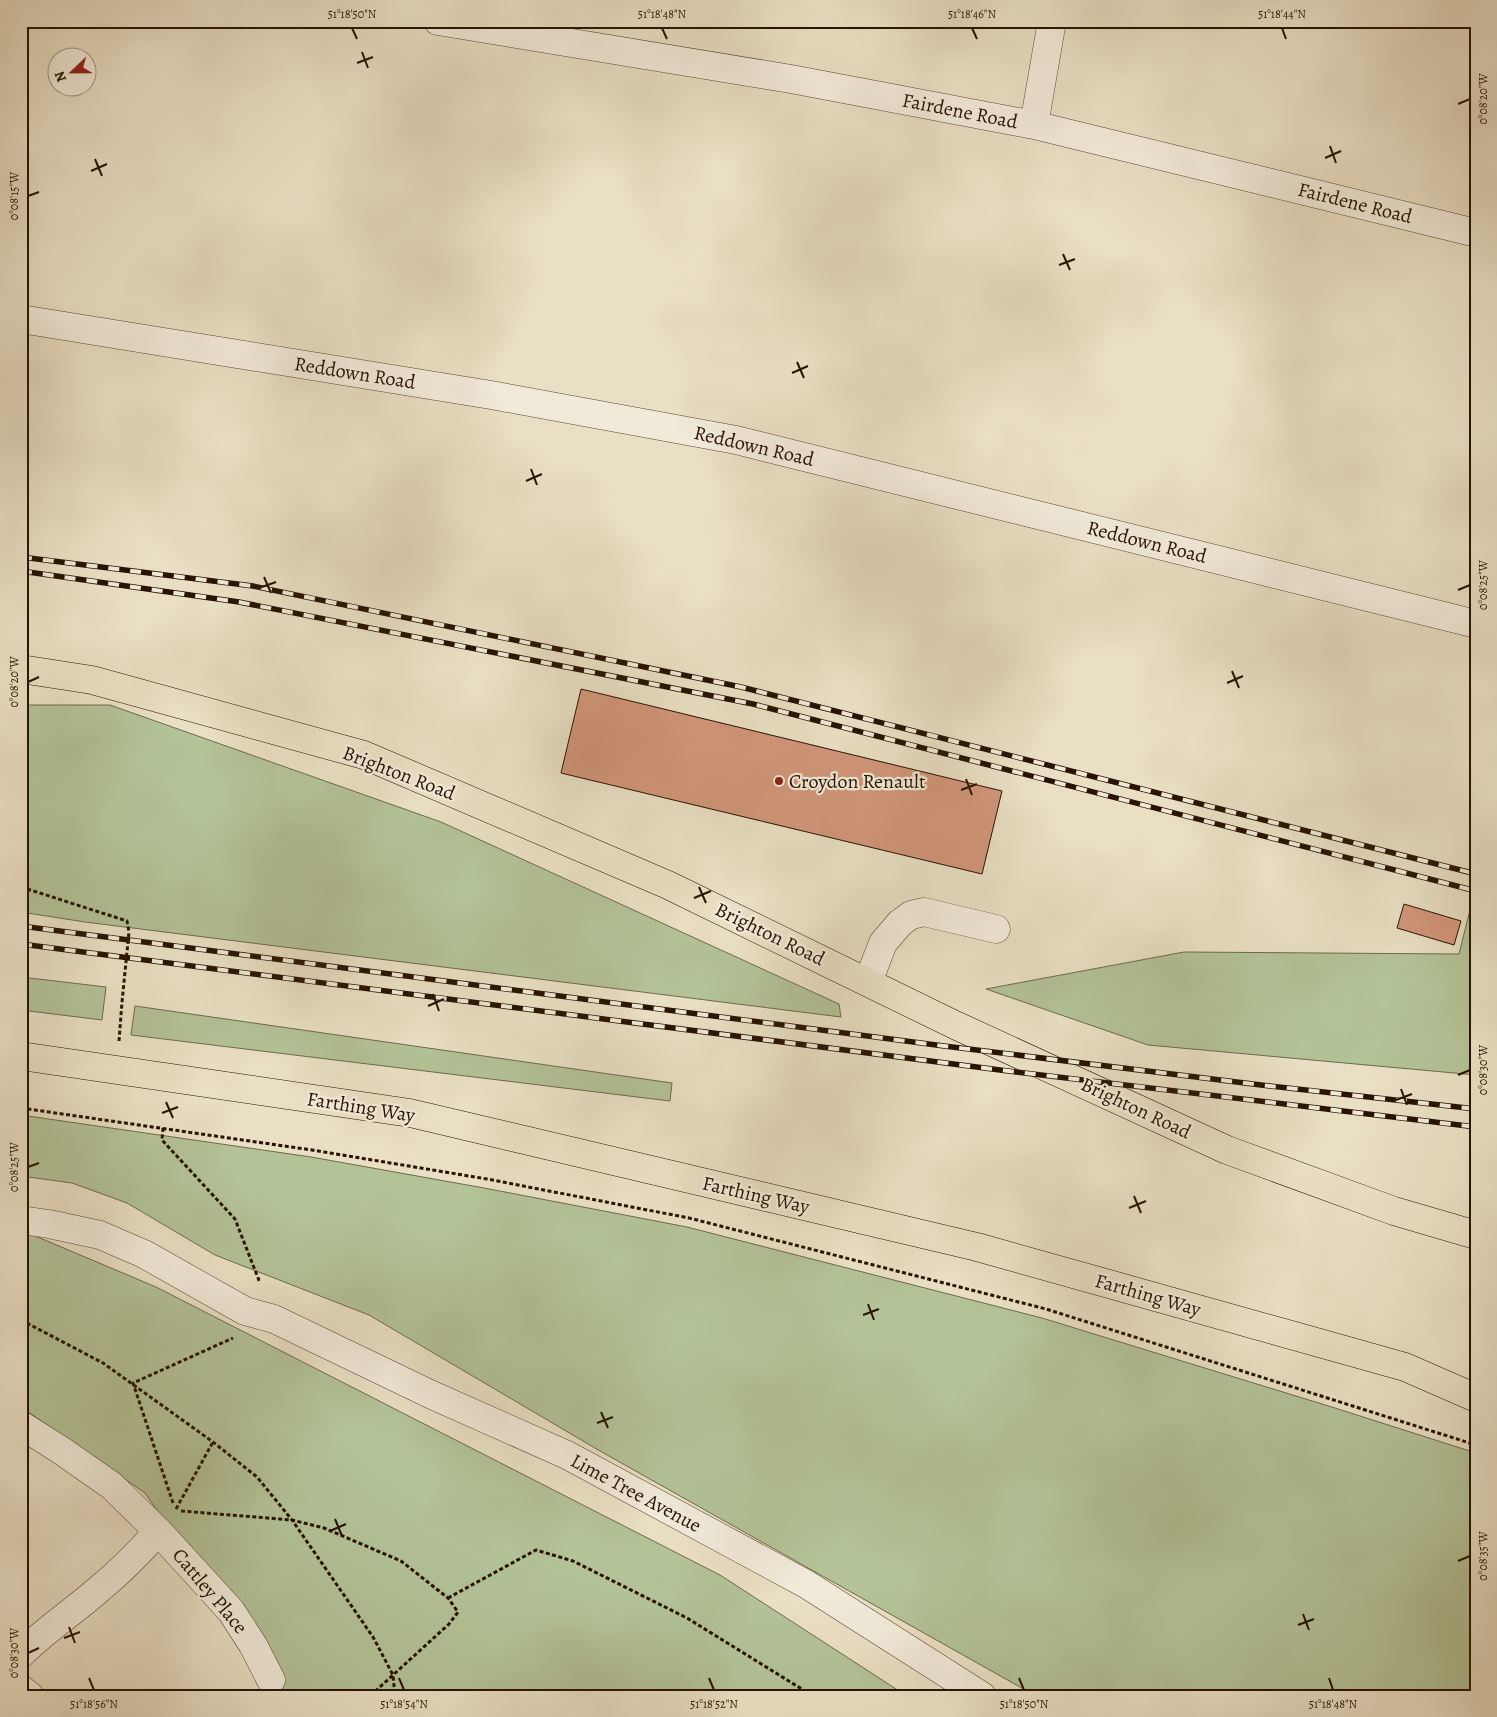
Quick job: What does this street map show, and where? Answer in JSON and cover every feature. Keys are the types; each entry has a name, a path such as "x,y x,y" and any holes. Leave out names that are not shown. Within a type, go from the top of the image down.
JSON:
{"main road":[{"name":"Brighton Road","path":"21,669 92,680 364,755 668,885 964,1029 1227,1150 1394,1211 1476,1235"},
{"name":"Farthing Way","path":"21,1056 410,1114 458,1125 977,1248 1405,1367 1476,1398"}],"street":[{"name":"Fairdene Road","path":"438,21 791,79 1034,125 1476,233"},
{"path":"1034,125 1052,21"},
{"name":"Reddown Road","path":"21,319 490,395 736,440 1476,624"},
{"path":"868,982 883,943 900,923 911,915 924,912 996,929"},
{"name":"Lime Tree Avenue","path":"21,1220 100,1235 144,1254 245,1311 274,1319 432,1395 567,1455 806,1584 982,1696"},
{"name":"Cattley Place","path":"21,1425 62,1450 112,1486 167,1521 254,1645 271,1680"},
{"name":"Cattley Place","path":"21,1654 136,1556 167,1521"},
{"path":"21,1689 30,1696"}],"path":[{"path":"21,887 127,921 129,932 118,1041 127,1042"},
{"path":"21,1108 163,1127 487,1179 689,1218 1046,1309 1476,1445"},
{"path":"133,1383 274,1319 236,1219 162,1140 163,1127"},
{"path":"21,1320 103,1363 133,1383 257,1476 292,1520 373,1637 393,1675 395,1696"},
{"path":"133,1383 167,1521"},
{"path":"167,1521 213,1442"},
{"path":"167,1521 292,1520 324,1528 401,1561 448,1598 458,1612 449,1624 370,1696"},
{"path":"448,1598 536,1550 573,1561 687,1618 813,1696"}],"green space":[{"path":"21,705 110,705 441,822 839,1004 841,1017 85,922 21,912"},
{"path":"1470,910 1476,912 1476,1075 1148,1045 986,989 1184,952 1459,954"},
{"path":"21,977 106,987 102,1020 21,1010"},
{"path":"135,1006 672,1083 670,1101 131,1035"},
{"path":"21,1115 311,1157 687,1227 1042,1318 1476,1453 1476,1696 1036,1696 600,1451 369,1315 215,1255 127,1203 72,1183 21,1176"},
{"path":"21,1230 156,1287 720,1575 907,1696 285,1696 145,1493 21,1407"}],"building":[{"name":"Croydon Renault","path":"581,689 1002,791 982,874 561,773"},
{"path":"1404,904 1461,921 1454,945 1397,928"}],"railway":[{"path":"21,557 253,586 741,687 1476,874"},
{"path":"21,571 239,602 753,704 1476,891"},
{"path":"21,926 944,1046 1476,1109"},
{"path":"21,944 1000,1070 1476,1127"}],"place":[{"name":"Croydon Renault","path":"779,781"}]}
